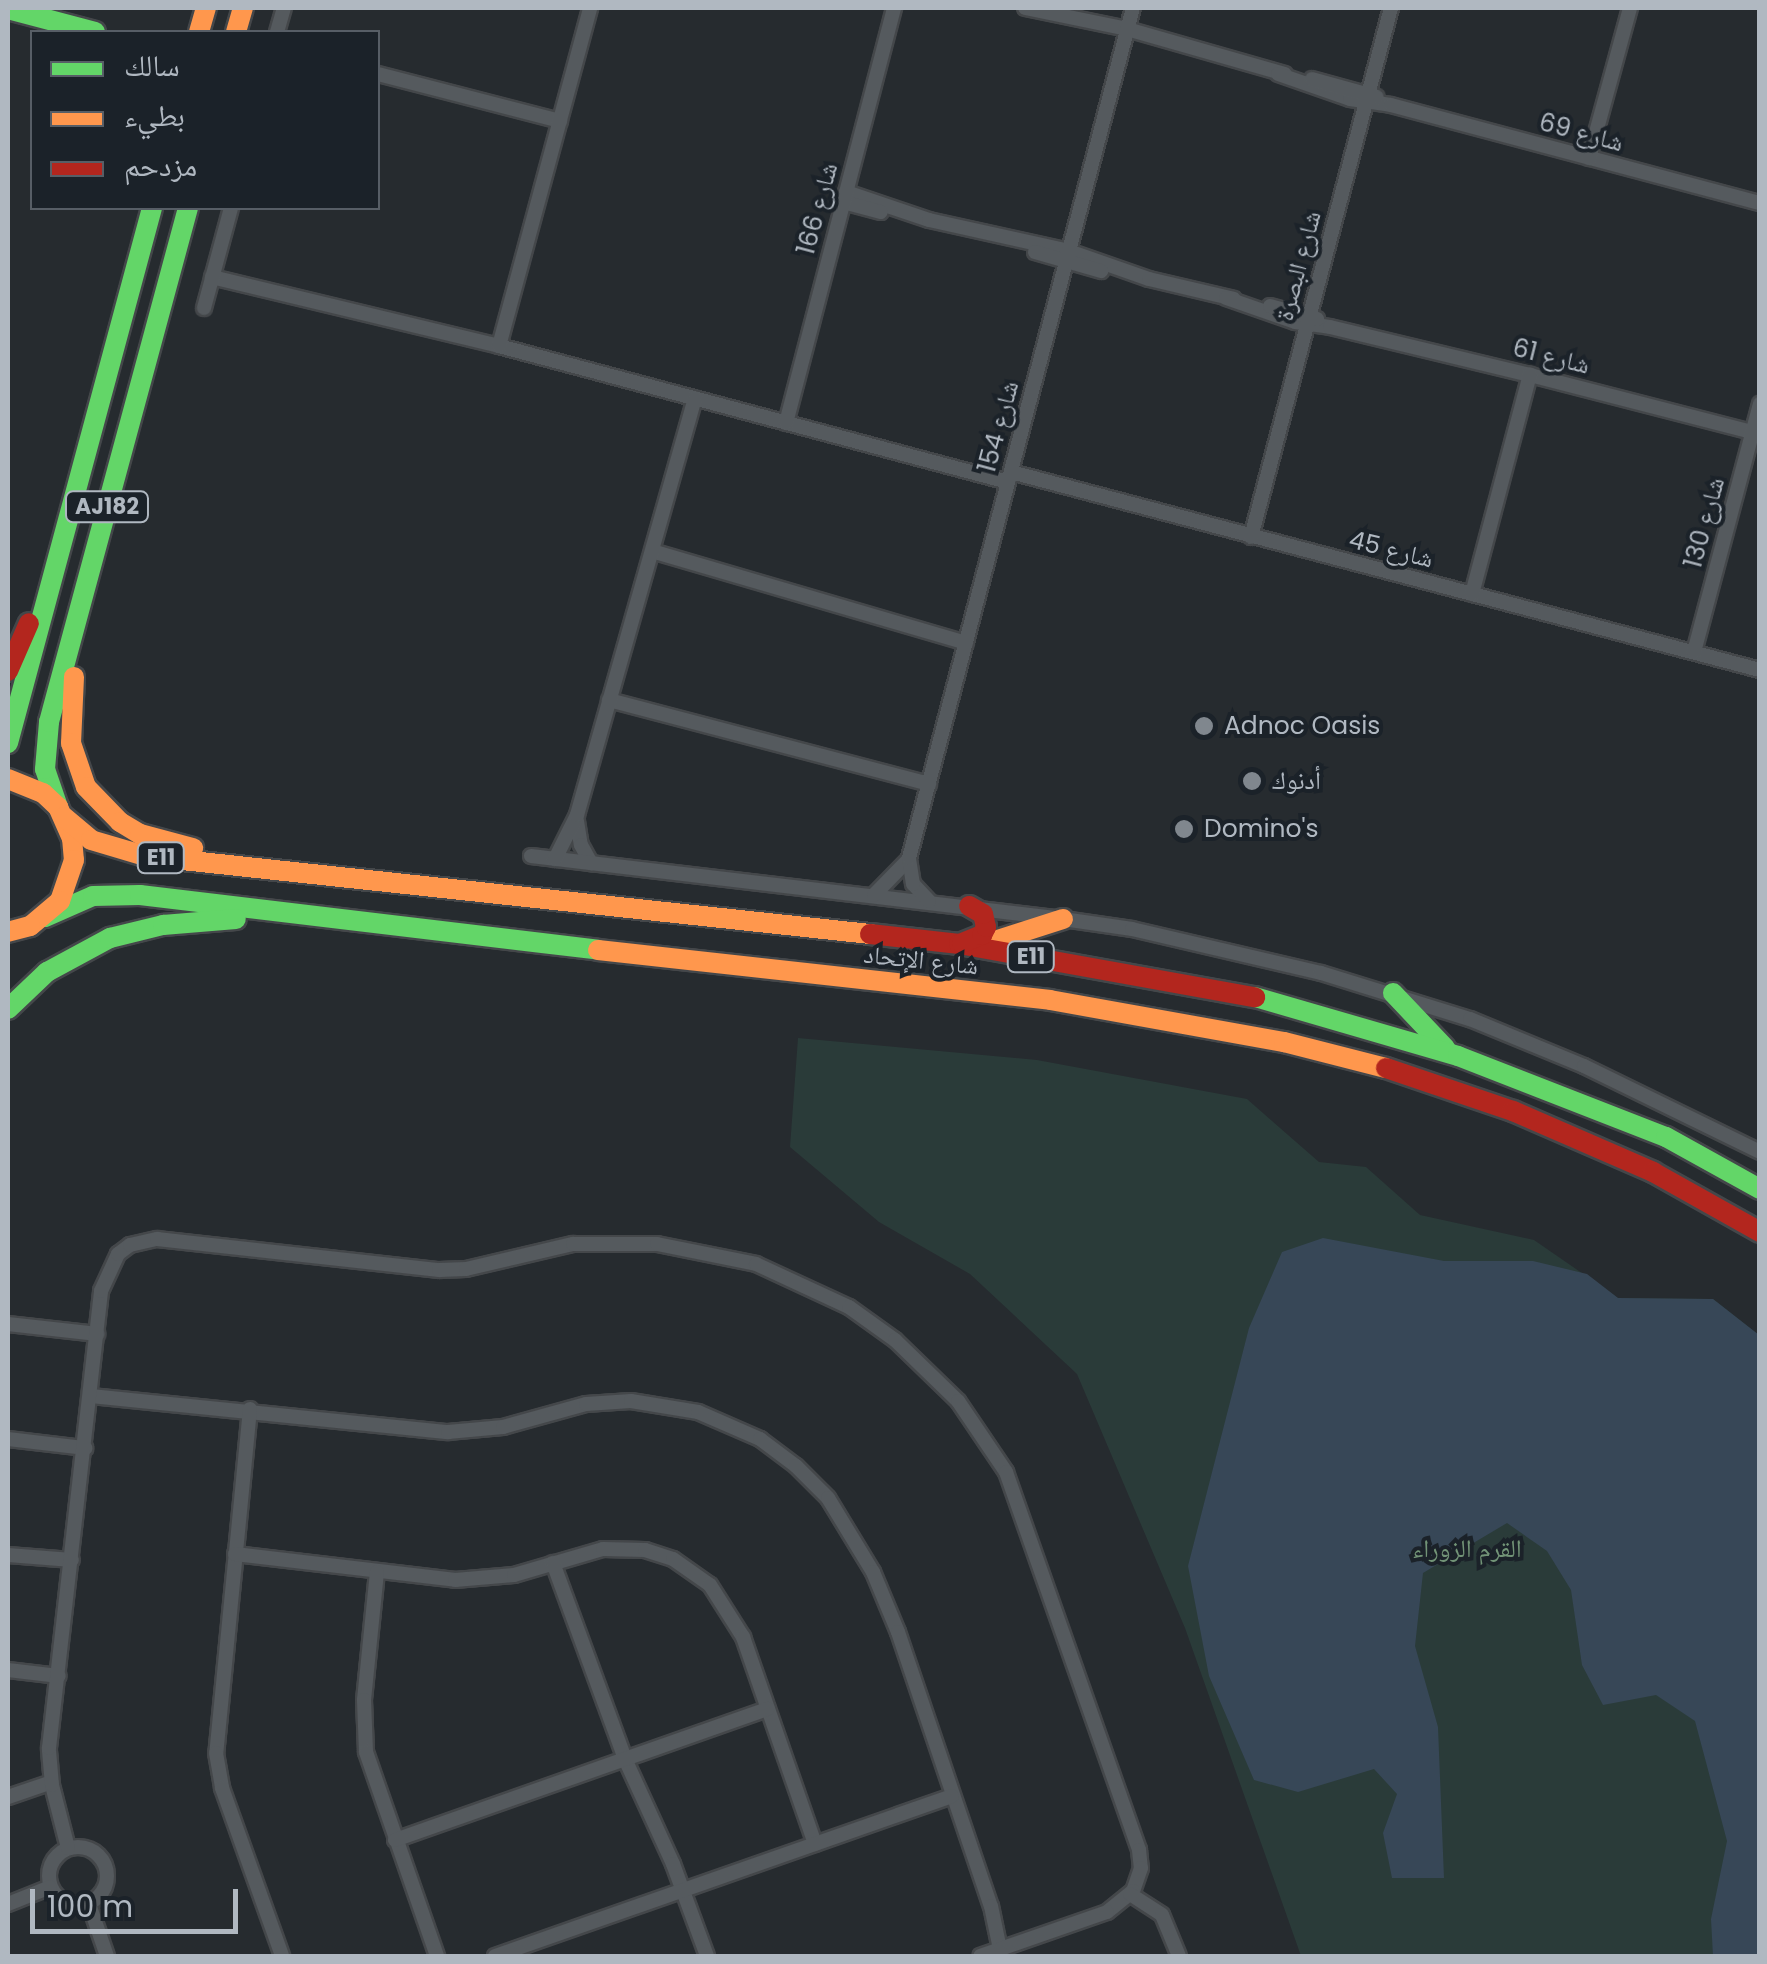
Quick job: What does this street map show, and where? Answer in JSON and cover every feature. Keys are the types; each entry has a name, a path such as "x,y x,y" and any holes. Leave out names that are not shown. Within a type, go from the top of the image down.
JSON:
{"main road":[{"path":"8,9 87,30"},
{"name":"AJ182","path":"8,743 151,210"},
{"name":"AJ182","path":"61,812 45,768 45,748 187,210"},
{"path":"8,670 59,554"},
{"path":"80,605 69,710 71,743 86,787 101,806 140,834 231,854 268,873"},
{"name":"شارع الإتحاد","path":"8,779 43,793 92,840 119,851 268,873 968,946 1247,995 1458,1056 1666,1137 1760,1189"},
{"path":"37,921 70,882 72,838 61,812"},
{"name":"شارع الإتحاد","path":"8,932 110,893 1050,1000 1284,1042 1402,1072 1513,1111 1653,1172 1760,1232"},
{"path":"968,946 986,927 983,914 969,906"},
{"path":"8,1009 47,972 110,938 163,925 230,921 252,912"},
{"path":"968,946 1063,919"},
{"path":"1393,993 1428,1033 1458,1056"}],"street":[{"path":"499,346 590,8"},
{"name":"شارع 166","path":"786,422 894,8"},
{"name":"شارع 69","path":"1025,8 1760,203"},
{"name":"شارع 154","path":"874,895 909,858 1133,8"},
{"name":"شارع البصرة","path":"1250,537 1391,8"},
{"path":"1589,158 1630,8"},
{"path":"380,75 560,121"},
{"name":"شارع 61","path":"845,197 1330,326 1756,433"},
{"path":"204,308 230,210"},
{"name":"شارع 45","path":"212,278 499,346 1760,670"},
{"path":"1472,594 1530,374"},
{"path":"555,859 577,815 695,398"},
{"name":"شارع 130","path":"1694,652 1756,433 1760,404"},
{"path":"654,552 966,643"},
{"path":"609,700 929,784"},
{"path":"577,815 578,836 591,863"},
{"path":"530,856 969,906 1132,929 1393,993 1584,1066 1760,1152"},
{"path":"909,858 913,884 930,902"},
{"path":"8,947 37,921"},
{"path":"68,1848 52,1782 50,1748 100,1290 110,1264 130,1245 157,1239 439,1270 466,1269 573,1244 657,1244 733,1257 824,1292 872,1323 958,1401 1006,1472 1139,1850 1139,1876 1130,1894 1107,1912 980,1956"},
{"path":"8,1324 97,1334"},
{"path":"91,1396 466,1432 502,1427 575,1406 631,1401 698,1412 760,1439 813,1481 858,1544 898,1632 992,1906 1000,1949"},
{"path":"250,1409 216,1753 222,1788 282,1956"},
{"path":"8,1439 85,1448"},
{"path":"235,1554 474,1580 514,1576 590,1551 631,1548 660,1554 699,1574 743,1637 815,1844"},
{"path":"8,1554 72,1560"},
{"path":"554,1563 626,1759 707,1956"},
{"path":"377,1572 363,1726 373,1778 437,1956"},
{"path":"8,1670 59,1676"},
{"path":"395,1840 768,1709"},
{"path":"8,1797 52,1782"},
{"path":"8,1784 34,1788"},
{"path":"495,1956 952,1796"},
{"path":"83,1847 97,1853 106,1866 107,1881 101,1895 88,1904 74,1906 60,1899 50,1887 49,1871 55,1858 68,1848 83,1847"},
{"path":"8,1904 50,1887"},
{"path":"1130,1894 1162,1915 1180,1956"},
{"path":"88,1904 103,1955"}],"green space":[{"name":"القرم الزوراء","path":"798,1038 1037,1060 1247,1099 1319,1162 1366,1167 1420,1215 1534,1240 1618,1298 1713,1299 1759,1335 1759,1956 1301,1956 1185,1628 1077,1374 970,1274 879,1222 790,1147"}],"water":[{"path":"1323,1238 1444,1261 1533,1261 1587,1274 1618,1298 1713,1299 1759,1335 1759,1956 1713,1956 1711,1919 1727,1841 1695,1721 1656,1695 1603,1705 1582,1665 1571,1590 1547,1551 1507,1523 1423,1573 1415,1646 1438,1727 1444,1878 1392,1878 1383,1833 1397,1794 1374,1769 1298,1792 1254,1780 1209,1676 1188,1566 1249,1328 1282,1252"}],"traffic: fast":[{"path":"8,9 87,30"},
{"path":"8,743 151,210"},
{"path":"58,807 45,769 49,722 187,210"},
{"path":"45,917 93,896 140,895 598,950"},
{"path":"8,1009 47,972 110,938 163,925 236,919"},
{"path":"1393,993 1445,1048"},
{"path":"1255,997 1458,1056 1666,1137 1760,1189"}],"traffic: slow":[{"path":"200,30 206,8"},
{"path":"237,30 243,8"},
{"path":"74,677 71,743 86,787 120,822 140,834 193,848"},
{"path":"8,779 43,793 58,807 72,838 74,860 60,901 30,926 8,932"},
{"path":"64,817 91,840 145,856 870,934"},
{"path":"982,945 1063,919"},
{"path":"598,950 1050,1000 1284,1042 1386,1068"}],"traffic: jam":[{"path":"8,671 29,623"},
{"path":"962,943 982,935 986,927 983,914 969,906"},
{"path":"870,934 959,944 1255,997"},
{"path":"1386,1068 1513,1111 1653,1172 1760,1232"}],"place":[{"name":"Adnoc Oasis","path":"1204,726"},
{"name":"أدنوك","path":"1252,781"},
{"name":"Domino's","path":"1184,829"}]}
